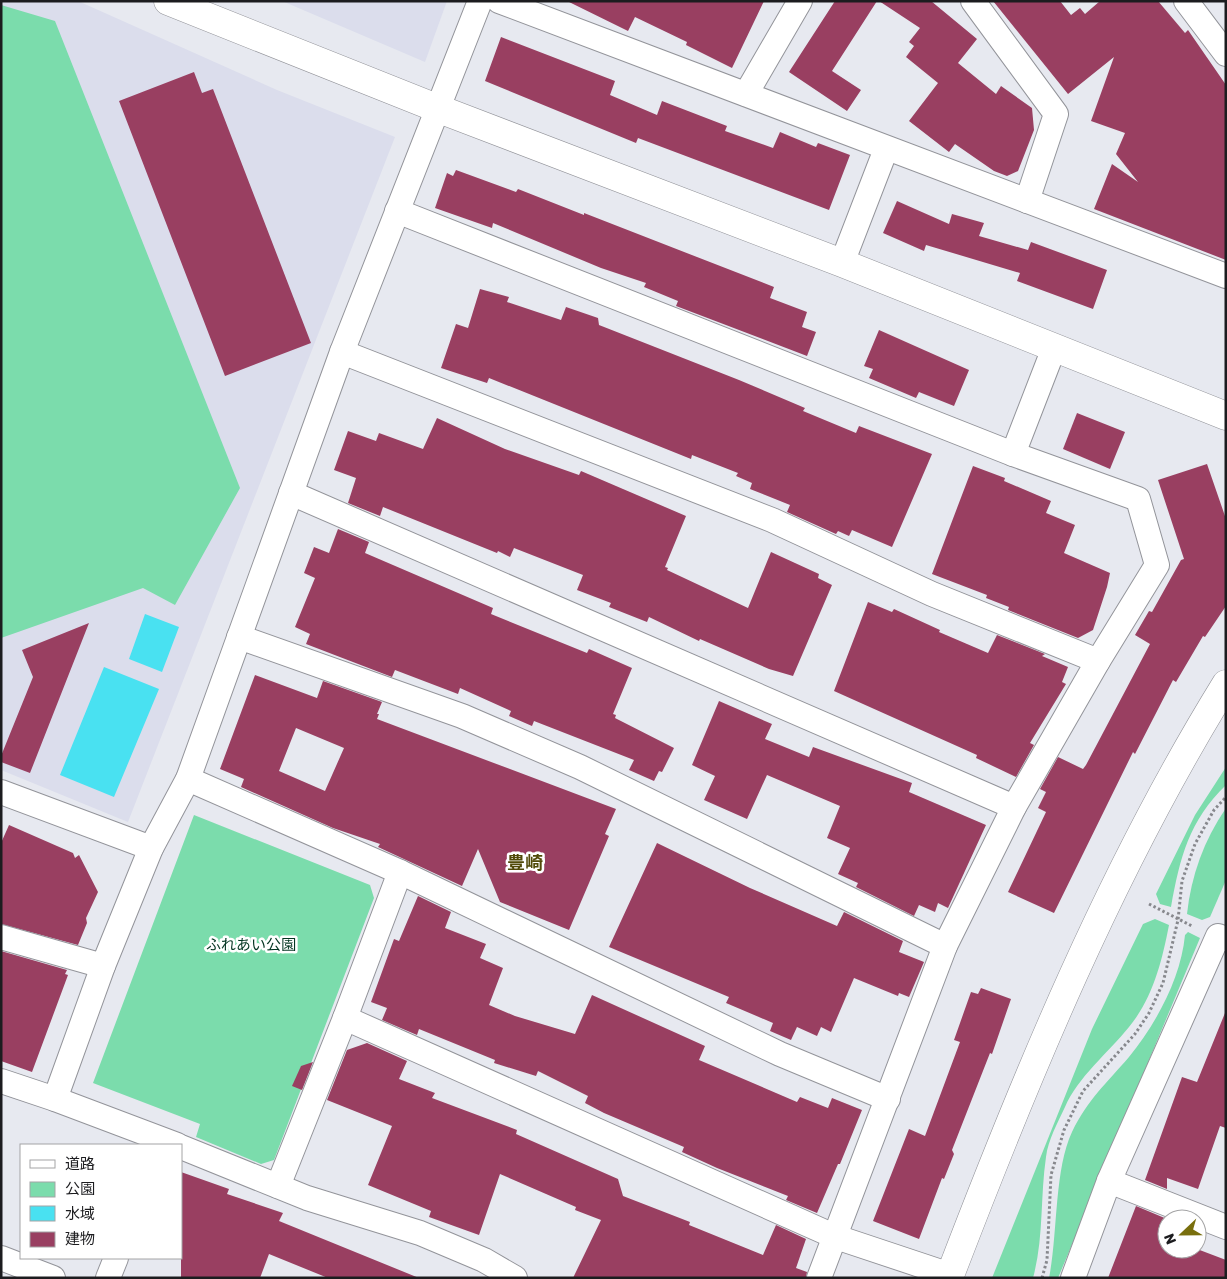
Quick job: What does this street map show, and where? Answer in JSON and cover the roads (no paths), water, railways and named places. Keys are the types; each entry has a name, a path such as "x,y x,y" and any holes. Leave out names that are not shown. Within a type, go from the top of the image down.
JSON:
{"street":[{"path":"168,1 439,109 842,263 1226,416"},
{"path":"55,1098 103,966 151,848 188,779 342,352 480,1"},
{"path":"499,1 886,149 1226,276"},
{"path":"746,94 800,1"},
{"path":"973,1 1056,114 1027,201"},
{"path":"1186,1 1226,54"},
{"path":"842,263 886,149"},
{"path":"397,211 1013,454 1138,499 1157,565 1098,661 1014,807 945,946 819,1278"},
{"path":"1013,454 1054,348"},
{"path":"342,352 772,520 932,594 1098,661"},
{"path":"291,493 1014,807"},
{"path":"239,638 462,716 580,767 945,946"},
{"path":"345,1018 836,1237 949,1276 1059,1007 1107,904 1170,781 1226,684"},
{"path":"188,779 400,872 780,1054 888,1099"},
{"path":"1,792 151,848"},
{"path":"278,1186 345,1018 400,872"},
{"path":"1,937 103,966"},
{"path":"1073,1278 1109,1181 1222,938"},
{"path":"1,1081 55,1098 170,1144"},
{"path":"182,1149 307,1198 420,1233 484,1260 515,1278"},
{"path":"1109,1181 1226,1226"},
{"path":"1,1258 53,1278"},
{"path":"108,1278 116,1259"}],"water":[{"path":"145,614 179,627 162,672 129,659"},
{"path":"104,667 159,689 114,797 60,775"}],"district":[{"name":"豊崎","path":"525,863"}],"park label":[{"name":"ふれあい公園","path":"251,945"}]}
